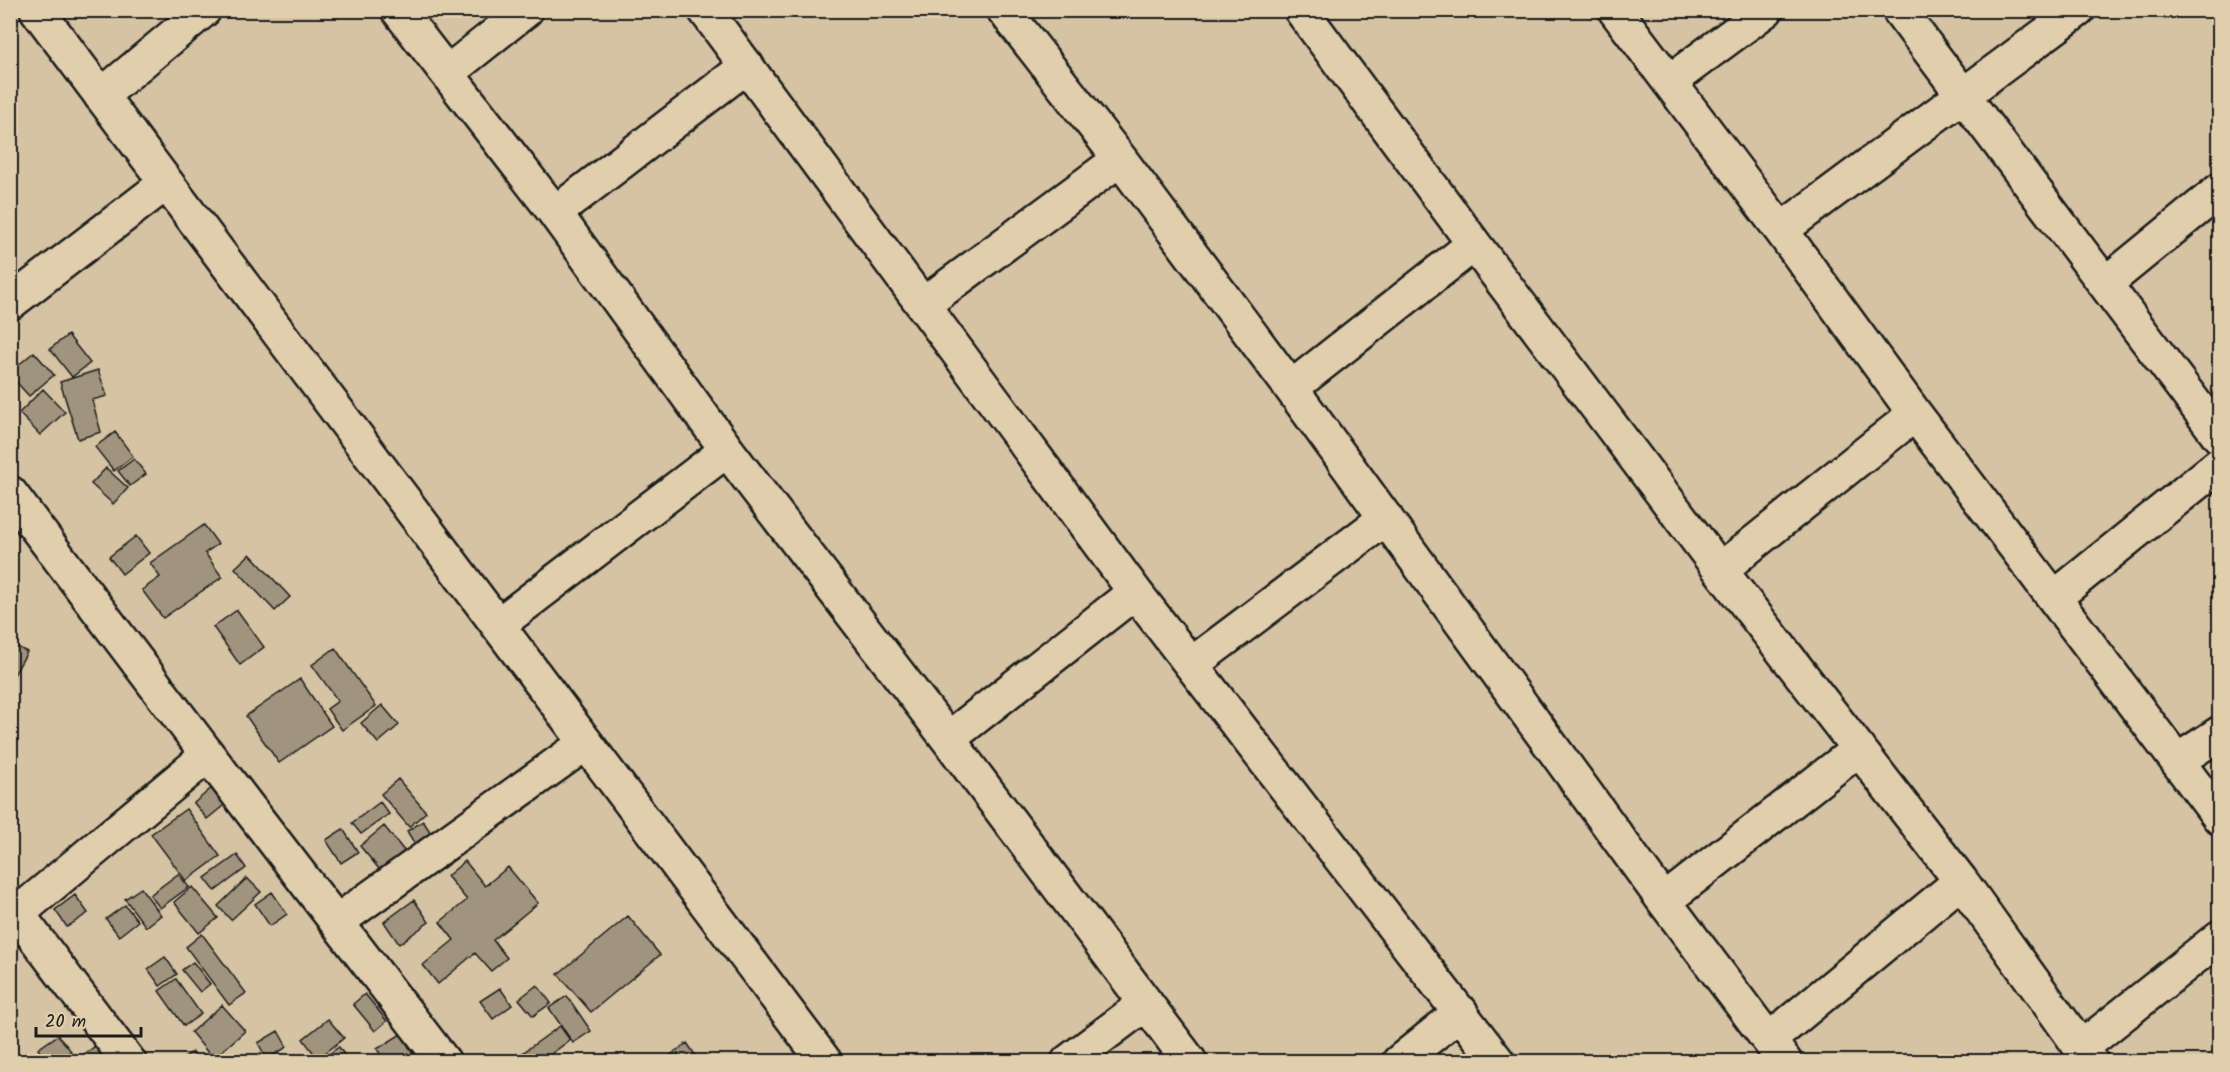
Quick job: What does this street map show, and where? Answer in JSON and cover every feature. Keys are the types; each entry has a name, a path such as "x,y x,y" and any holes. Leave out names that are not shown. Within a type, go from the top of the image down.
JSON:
{"street":[{"path":"37,10 825,1062"},
{"path":"101,96 204,10"},
{"path":"398,10 555,213 727,450 948,739 1190,1062"},
{"path":"447,73 526,10"},
{"path":"705,10 1136,592 1498,1062"},
{"path":"1004,10 1120,159 1291,388 1664,901 1777,1050 1961,881"},
{"path":"1615,10 1782,230 1915,414 2220,818"},
{"path":"1669,82 1766,10"},
{"path":"1899,10 2220,437"},
{"path":"1782,230 2078,10"},
{"path":"1317,16 1474,244 1720,570 1961,881 2086,1055 2220,937"},
{"path":"555,213 747,66"},
{"path":"924,304 1120,159"},
{"path":"10,303 166,183"},
{"path":"2105,284 2220,190"},
{"path":"1291,388 1474,244"},
{"path":"1720,570 1915,414"},
{"path":"498,625 727,450"},
{"path":"2054,598 2220,464"},
{"path":"10,493 444,1062"},
{"path":"1192,664 1386,518"},
{"path":"948,739 1136,592"},
{"path":"2177,761 2220,733"},
{"path":"338,921 586,743"},
{"path":"1664,901 1859,749"},
{"path":"129,1062 14,909 208,755"},
{"path":"1068,1062 1146,1003"},
{"path":"1399,1062 1461,1012"}],"building":[{"path":"68,335 90,363 72,377 50,349"},
{"path":"34,352 54,375 29,396 10,375 10,372"},
{"path":"98,370 107,396 92,400 101,432 78,439 60,382"},
{"path":"43,389 65,412 40,435 19,413"},
{"path":"115,432 133,456 114,471 95,447"},
{"path":"134,459 146,474 130,486 118,471"},
{"path":"106,468 128,488 113,504 91,484"},
{"path":"204,525 218,544 205,553 222,577 163,618 142,590 160,577 150,563"},
{"path":"136,536 149,553 122,574 109,557"},
{"path":"250,554 290,597 275,611 235,568"},
{"path":"237,610 264,647 240,665 213,627"},
{"path":"10,643 27,652 10,682"},
{"path":"335,648 376,706 342,730 327,709 338,701 312,665"},
{"path":"300,679 332,726 279,763 246,716"},
{"path":"382,705 399,725 378,743 361,723"},
{"path":"398,779 426,812 409,827 381,794"},
{"path":"214,786 228,802 207,819 194,803"},
{"path":"380,802 389,814 361,834 352,823"},
{"path":"186,809 220,856 186,881 151,834"},
{"path":"423,821 437,842 420,853 407,831"},
{"path":"384,826 409,857 385,876 360,846"},
{"path":"343,829 358,852 341,863 326,840"},
{"path":"237,855 246,868 215,891 205,878"},
{"path":"465,861 485,886 508,867 538,903 493,940 507,958 491,971 475,953 438,984 423,965 454,940 440,922 467,900 447,876"},
{"path":"178,874 189,887 160,908 150,895"},
{"path":"247,878 261,892 231,920 218,906"},
{"path":"192,887 218,918 199,933 174,902"},
{"path":"141,888 161,915 146,927 125,899"},
{"path":"272,892 287,914 270,926 255,904"},
{"path":"75,895 88,913 67,927 55,910"},
{"path":"414,900 429,922 399,944 384,922"},
{"path":"125,905 138,921 119,936 106,919"},
{"path":"628,916 660,955 591,1012 558,974"},
{"path":"202,934 246,993 229,1005 186,947"},
{"path":"165,957 177,974 160,986 148,969"},
{"path":"193,962 210,984 200,992 182,970"},
{"path":"176,979 201,1014 184,1026 159,991"},
{"path":"537,985 551,1003 533,1016 519,999"},
{"path":"500,988 512,1005 493,1019 480,1001"},
{"path":"365,994 387,1021 375,1031 353,1004"},
{"path":"567,996 591,1031 573,1043 549,1008"},
{"path":"222,1005 245,1031 213,1059 191,1032"},
{"path":"328,1019 344,1038 318,1059 303,1039"},
{"path":"560,1026 570,1040 540,1062 510,1062"},
{"path":"278,1031 287,1047 267,1059 258,1043"},
{"path":"401,1034 418,1062 385,1062 377,1049"},
{"path":"58,1035 71,1051 56,1062 46,1062 38,1049"},
{"path":"687,1043 700,1062 661,1062"},
{"path":"97,1045 109,1062 77,1062 76,1060"},
{"path":"339,1047 349,1062 321,1062 320,1060"},
{"path":"192,1052 198,1062 179,1062"}]}
